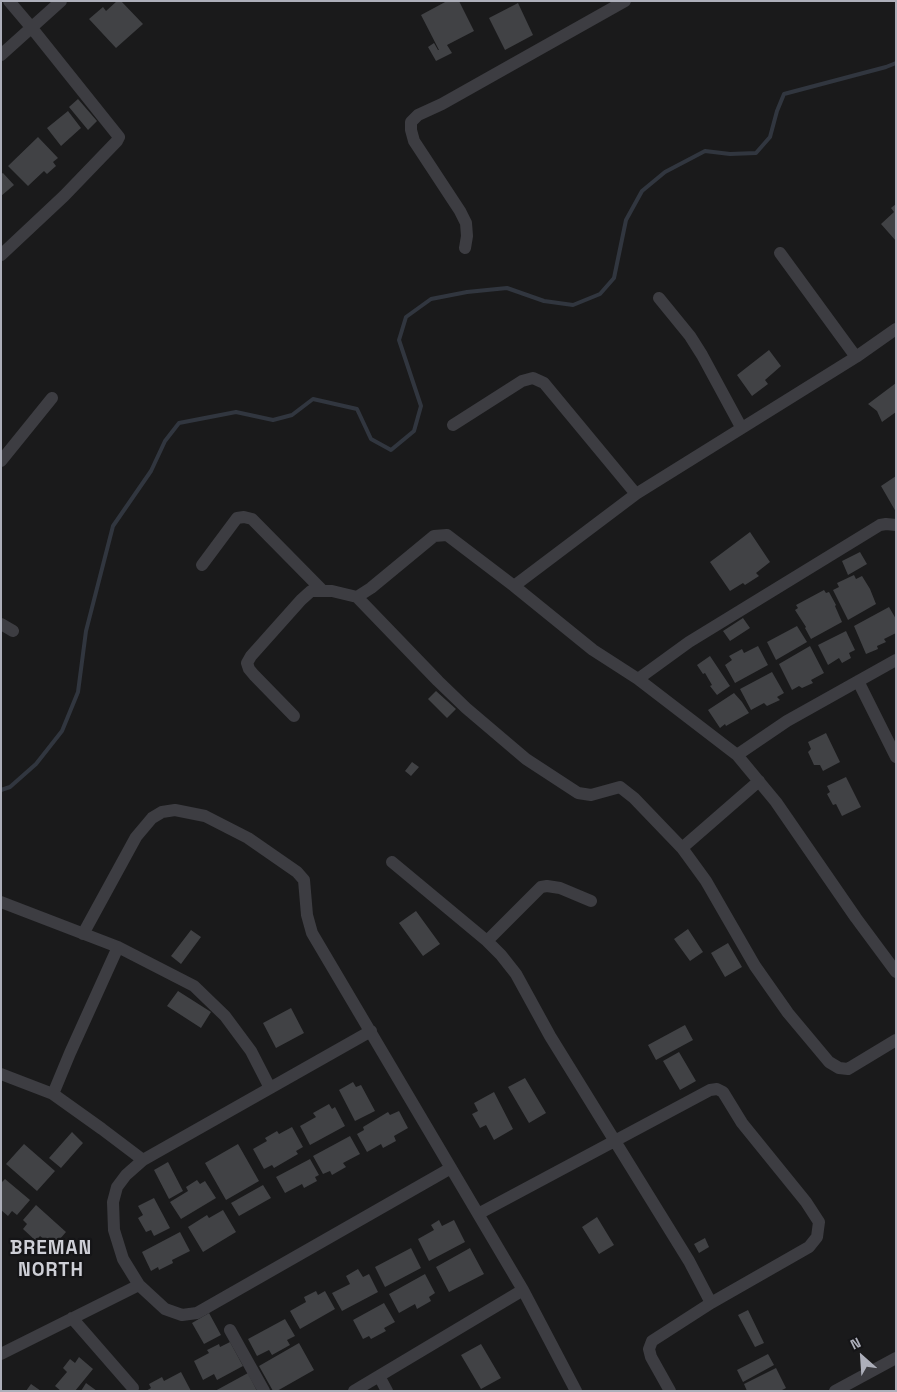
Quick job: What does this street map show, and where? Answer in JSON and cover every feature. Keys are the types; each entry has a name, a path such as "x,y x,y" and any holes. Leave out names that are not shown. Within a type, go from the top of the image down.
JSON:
{"street":[{"path":"1,255 70,190 117,142 119,137 32,27 8,1"},
{"path":"1,56 61,1"},
{"path":"465,248 467,236 466,223 414,141 410,130 411,122 418,115 442,104 625,1"},
{"path":"780,253 856,357"},
{"path":"659,298 690,336 702,355 741,428"},
{"path":"514,586 636,494 856,357 896,329"},
{"path":"453,425 522,381 533,378 544,384 636,494"},
{"path":"1,461 52,398"},
{"path":"202,565 237,518 244,517 252,519 322,590"},
{"path":"638,679 689,642 880,526 886,524 896,525"},
{"path":"357,597 371,588 434,536 447,535 593,650 638,679 737,755 759,780 856,918 891,955 896,972"},
{"path":"294,716 254,675 249,669 247,662 311,591 332,591 357,597 466,708 526,759 578,793 591,795 616,787 623,788 682,848 706,881 755,966 788,1013 829,1062 839,1068 848,1069 896,1040"},
{"path":"1,624 13,631"},
{"path":"737,755 787,721 896,660"},
{"path":"858,680 896,757"},
{"path":"682,848 759,780"},
{"path":"83,934 136,837 152,818 162,812 175,810 205,816 248,838 289,866 304,880 307,915 312,933 523,1290 576,1391"},
{"path":"392,862 487,941 516,974 550,1036 689,1261 711,1304"},
{"path":"487,941 541,888 547,886 560,888 591,900"},
{"path":"1,902 118,947 194,986 225,1016 250,1052 270,1088"},
{"path":"53,1094 118,947"},
{"path":"371,1032 143,1160 126,1175 117,1187 113,1202 114,1230 124,1258 139,1285 165,1309 182,1316 198,1313 451,1168"},
{"path":"1,1074 53,1094 143,1160"},
{"path":"478,1214 710,1090 717,1089 723,1092 742,1123 806,1202 818,1222 817,1237 809,1247 652,1341 649,1349 651,1357 670,1391"},
{"path":"1,1354 139,1285"},
{"path":"354,1391 523,1290"},
{"path":"72,1318 134,1388"},
{"path":"230,1330 264,1391"},
{"path":"835,1391 896,1358"},
{"path":"379,1376 387,1391"}],"building":[{"path":"117,1 121,1 143,24 116,48 89,19 103,7 106,11"},
{"path":"447,1 459,1 474,31 447,45 452,53 436,61 428,47 434,43 439,50 421,15"},
{"path":"518,3 533,35 505,50 489,18"},
{"path":"78,99 97,121 88,130 69,107"},
{"path":"68,111 81,128 61,146 47,128"},
{"path":"38,137 58,158 53,162 56,166 47,174 44,171 28,186 8,166"},
{"path":"3,173 14,185 1,196 1,174"},
{"path":"896,204 896,241 881,224 894,212 891,208"},
{"path":"769,350 781,366 765,380 768,384 752,396 737,375"},
{"path":"896,383 896,412 882,422 877,411 868,404"},
{"path":"896,476 896,512 881,486"},
{"path":"750,532 770,562 756,573 759,576 745,585 743,583 730,591 710,562"},
{"path":"860,552 867,564 848,575 842,561"},
{"path":"854,575 856,579 862,576 876,604 848,620 833,590 839,587 837,583"},
{"path":"824,590 826,593 829,592 842,622 811,639 795,610 798,608 796,605"},
{"path":"889,607 896,619 896,633 884,639 886,642 877,646 878,649 866,654 854,626"},
{"path":"743,618 750,628 730,641 723,631"},
{"path":"797,626 807,642 776,660 767,642"},
{"path":"846,631 855,650 849,653 851,658 842,663 839,658 828,665 818,645"},
{"path":"758,646 768,665 735,683 725,665 732,660 729,656 742,649 744,653"},
{"path":"810,646 824,673 811,680 813,683 802,688 799,686 792,690 779,664"},
{"path":"710,656 730,686 717,695 710,686 712,685 705,673 703,674 697,665"},
{"path":"772,672 784,693 777,697 780,700 767,706 764,703 751,710 740,689"},
{"path":"436,691 456,709 447,718 428,699"},
{"path":"734,693 749,713 720,728 708,710"},
{"path":"826,733 840,762 823,771 820,765 814,765 808,752 811,749 808,742"},
{"path":"412,762 419,767 411,776 405,771"},
{"path":"846,777 861,807 842,816 836,804 833,805 827,794 830,792 827,786"},
{"path":"416,911 440,944 423,956 399,923"},
{"path":"688,929 703,952 690,961 674,939"},
{"path":"191,930 201,937 181,964 171,956"},
{"path":"728,943 742,967 725,977 711,953"},
{"path":"178,991 211,1012 201,1028 167,1006"},
{"path":"291,1008 304,1033 276,1048 263,1023"},
{"path":"685,1025 693,1040 656,1060 648,1045"},
{"path":"679,1052 696,1081 680,1090 663,1061"},
{"path":"525,1078 546,1113 529,1123 508,1087"},
{"path":"353,1082 356,1087 361,1085 375,1111 355,1121 339,1090"},
{"path":"494,1092 513,1129 494,1140 486,1125 480,1128 472,1114 478,1111 474,1103"},
{"path":"329,1104 332,1109 335,1107 345,1126 310,1145 300,1126 316,1117 313,1113"},
{"path":"399,1111 408,1128 394,1136 396,1141 383,1148 381,1144 367,1152 357,1134 364,1130 363,1127 388,1112 390,1115"},
{"path":"292,1127 303,1147 296,1151 298,1154 274,1168 272,1165 264,1169 253,1149 267,1141 265,1138 277,1131 279,1134"},
{"path":"72,1132 83,1143 61,1168 49,1158"},
{"path":"350,1136 360,1154 343,1163 346,1167 332,1175 330,1171 323,1174 313,1156"},
{"path":"24,1144 55,1171 37,1191 6,1164"},
{"path":"238,1144 259,1181 226,1200 205,1163"},
{"path":"310,1159 319,1175 315,1177 317,1181 304,1188 302,1184 285,1193 276,1177"},
{"path":"168,1162 183,1191 169,1199 154,1170"},
{"path":"5,1179 30,1200 17,1215 12,1211 8,1216 1,1210 1,1183"},
{"path":"197,1180 200,1184 205,1181 216,1198 181,1219 170,1202 188,1191 186,1187"},
{"path":"263,1185 271,1198 239,1216 231,1203"},
{"path":"154,1198 170,1228 154,1236 151,1230 146,1232 138,1218 143,1215 138,1206"},
{"path":"36,1205 66,1232 53,1247 40,1236 36,1241 23,1229 27,1224 23,1220"},
{"path":"223,1210 236,1232 203,1252 188,1227 207,1215 209,1218"},
{"path":"597,1217 614,1245 599,1254 582,1227"},
{"path":"439,1220 442,1226 454,1220 465,1242 429,1261 418,1239 434,1230 431,1225"},
{"path":"180,1232 190,1251 172,1260 173,1263 159,1270 158,1267 151,1271 142,1252"},
{"path":"705,1238 709,1247 699,1253 694,1244"},
{"path":"411,1248 421,1268 385,1287 375,1267"},
{"path":"470,1248 484,1274 449,1292 436,1267"},
{"path":"358,1269 363,1277 369,1274 378,1292 342,1311 332,1293 350,1284 346,1276"},
{"path":"425,1274 435,1293 429,1297 431,1301 417,1309 415,1304 399,1313 389,1294"},
{"path":"316,1291 318,1295 325,1291 335,1309 300,1329 290,1311 306,1302 304,1297"},
{"path":"384,1303 395,1322 384,1328 386,1331 371,1339 369,1336 363,1339 353,1320"},
{"path":"748,1310 764,1343 755,1347 738,1315"},
{"path":"209,1313 221,1335 204,1344 192,1323"},
{"path":"285,1319 295,1336 287,1340 290,1345 272,1355 269,1350 257,1356 248,1339"},
{"path":"230,1342 243,1366 217,1380 214,1374 203,1380 194,1361 209,1353 207,1350 219,1344 220,1347"},
{"path":"299,1343 314,1370 277,1391 273,1391 259,1366"},
{"path":"481,1344 501,1378 481,1389 461,1355"},
{"path":"768,1354 774,1365 743,1382 737,1370"},
{"path":"79,1357 93,1369 75,1391 61,1391 55,1386 67,1372 63,1368 70,1359 75,1363"},
{"path":"776,1368 786,1388 780,1391 747,1391 744,1384"},
{"path":"181,1372 191,1391 146,1391 151,1388 149,1384 162,1377 164,1381"},
{"path":"248,1373 257,1391 215,1391"},
{"path":"86,1383 97,1391 81,1391"},
{"path":"31,1384 41,1391 26,1391"}],"waterway":[{"path":"1,790 10,787 36,764 62,731 78,692 86,631 113,526 151,471 165,441 179,423 236,412 273,420 292,415 313,399 357,409 371,439 391,450 414,431 421,406 399,340 406,317 431,299 467,292 507,288 544,301 573,305 600,294 614,278 626,220 642,191 665,172 705,151 730,154 756,153 770,137 784,94 896,63"}],"district":[{"name":"BREMAN NORTH","path":"51,1260"}]}
